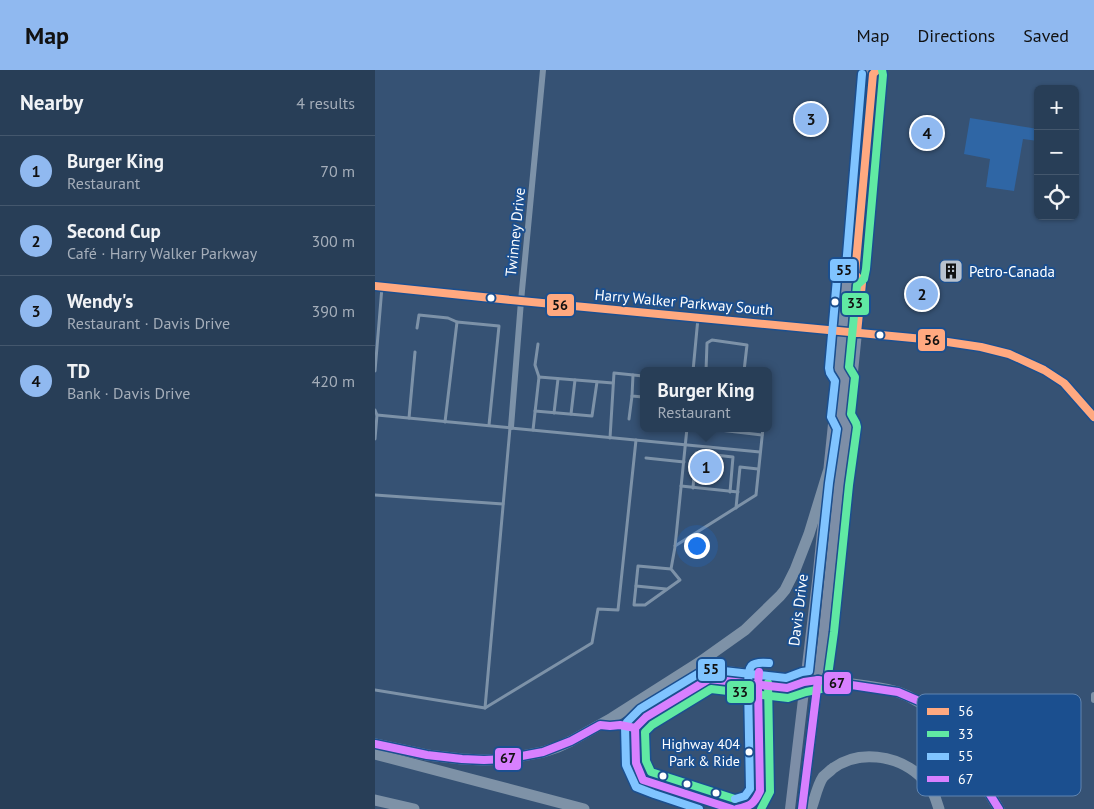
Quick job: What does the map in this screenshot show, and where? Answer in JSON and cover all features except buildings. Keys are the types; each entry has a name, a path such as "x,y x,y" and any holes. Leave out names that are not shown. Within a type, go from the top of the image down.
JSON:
{"highway":[{"path":"375,744 427,755 462,759 506,760 543,752 600,725 700,662 745,630 780,596 790,581 802,552 828,472"},
{"path":"818,680 898,692 917,700"},
{"path":"375,754 584,809"},
{"path":"811,809 818,787 824,776 841,763 850,759 861,757 886,758 907,766 917,774"},
{"path":"934,796 939,809"},
{"path":"991,796 999,809"},
{"path":"375,800 414,809"},
{"path":"375,808 379,809"}],"main road":[{"name":"Davis Drive","path":"845,380 853,372 862,283 855,274 874,71"},
{"name":"Davis Drive","path":"802,809 847,427 841,416 845,380 839,369 847,280 855,274"},
{"name":"Davis Drive","path":"790,809 817,581 833,424 841,416"}],"street":[{"name":"Twinney Drive","path":"511,427 543,70"},
{"name":"Harry Walker Parkway South","path":"379,287 981,346 1009,354 1038,366 1064,383 1094,416"},
{"path":"1094,695 1094,700"}],"lane":[{"path":"375,371 379,287"},
{"path":"417,328 419,315 448,318 457,322 499,326 489,426"},
{"path":"693,367 698,318"},
{"path":"445,422 457,322"},
{"path":"706,367 707,343 712,340 747,345 744,367"},
{"path":"533,430 539,377 535,365 538,344"},
{"path":"409,418 415,352"},
{"path":"610,438 614,373 640,376"},
{"path":"629,419 633,375"},
{"path":"539,377 613,383"},
{"path":"554,413 558,379"},
{"path":"571,414 575,380"},
{"path":"535,411 592,416 597,382"},
{"path":"632,396 640,397"},
{"path":"375,410 377,415 375,439"},
{"path":"377,415 760,452"},
{"path":"485,708 511,427"},
{"path":"671,569 687,432"},
{"path":"737,432 762,435"},
{"path":"675,546 756,494 762,432"},
{"path":"375,690 485,708 592,642 598,608 618,610 636,440"},
{"path":"693,488 696,453 733,457 730,492"},
{"path":"646,458 684,462"},
{"path":"736,508 740,468 759,469"},
{"path":"681,486 738,492"},
{"path":"375,495 503,504"},
{"path":"638,566 671,569 680,580 645,605 634,605 636,586 638,566"},
{"path":"636,586 667,589"},
{"path":"709,679 711,670 716,667 723,667 789,675 804,682"},
{"path":"737,809 745,808 754,803 760,790 759,672"},
{"path":"732,809 643,780 636,763 635,728 647,717 709,679 787,688 804,682 818,680"},
{"path":"600,725 620,725 635,728"}],"shaded area":[{"path":"970,118 1034,128 1034,140 1023,139 1014,191 986,187 990,159 964,154"}],"transit line":[{"name":"56","path":"857,333 862,283 855,274 873,74 877,70"},
{"name":"33","path":"735,799 651,772 646,761 645,732 652,725 711,689 788,698 821,689 827,683 857,427 851,414 855,377 849,367 857,285 864,279 866,269 882,70"},
{"name":"55","path":"699,809 636,787 626,765 625,726 640,709 706,669 786,678 809,671 829,483 837,429 831,417 835,381 829,368 837,278 846,268 862,74"},
{"name":"56","path":"375,286 934,340 981,347 1009,354 1044,370 1064,383 1094,417"},
{"name":"55","path":"735,799 745,796 750,789 749,674 753,664 769,663"},
{"name":"67","path":"737,809 751,804 760,791 759,672"},
{"name":"67","path":"635,728 646,717 709,679 787,688 804,682 818,680 898,692 917,700"},
{"name":"67","path":"802,809 818,680"},
{"name":"33","path":"761,809 770,792 768,683"},
{"name":"67","path":"375,744 427,755 462,759 506,759 543,752 571,741 600,725 620,725 635,728"},
{"name":"67","path":"635,728 636,763 643,780 732,809"},
{"name":"67","path":"991,796 999,809"}],"place":[{"name":"Wendy's","path":"811,119"},
{"name":"TD","path":"927,133"},
{"name":"Petro-Canada","path":"951,271"},
{"name":"Second Cup","path":"922,294"},
{"name":"Burger King","path":"706,467"},
{"name":"Highway 404 Park & Ride","path":"749,752"}]}
